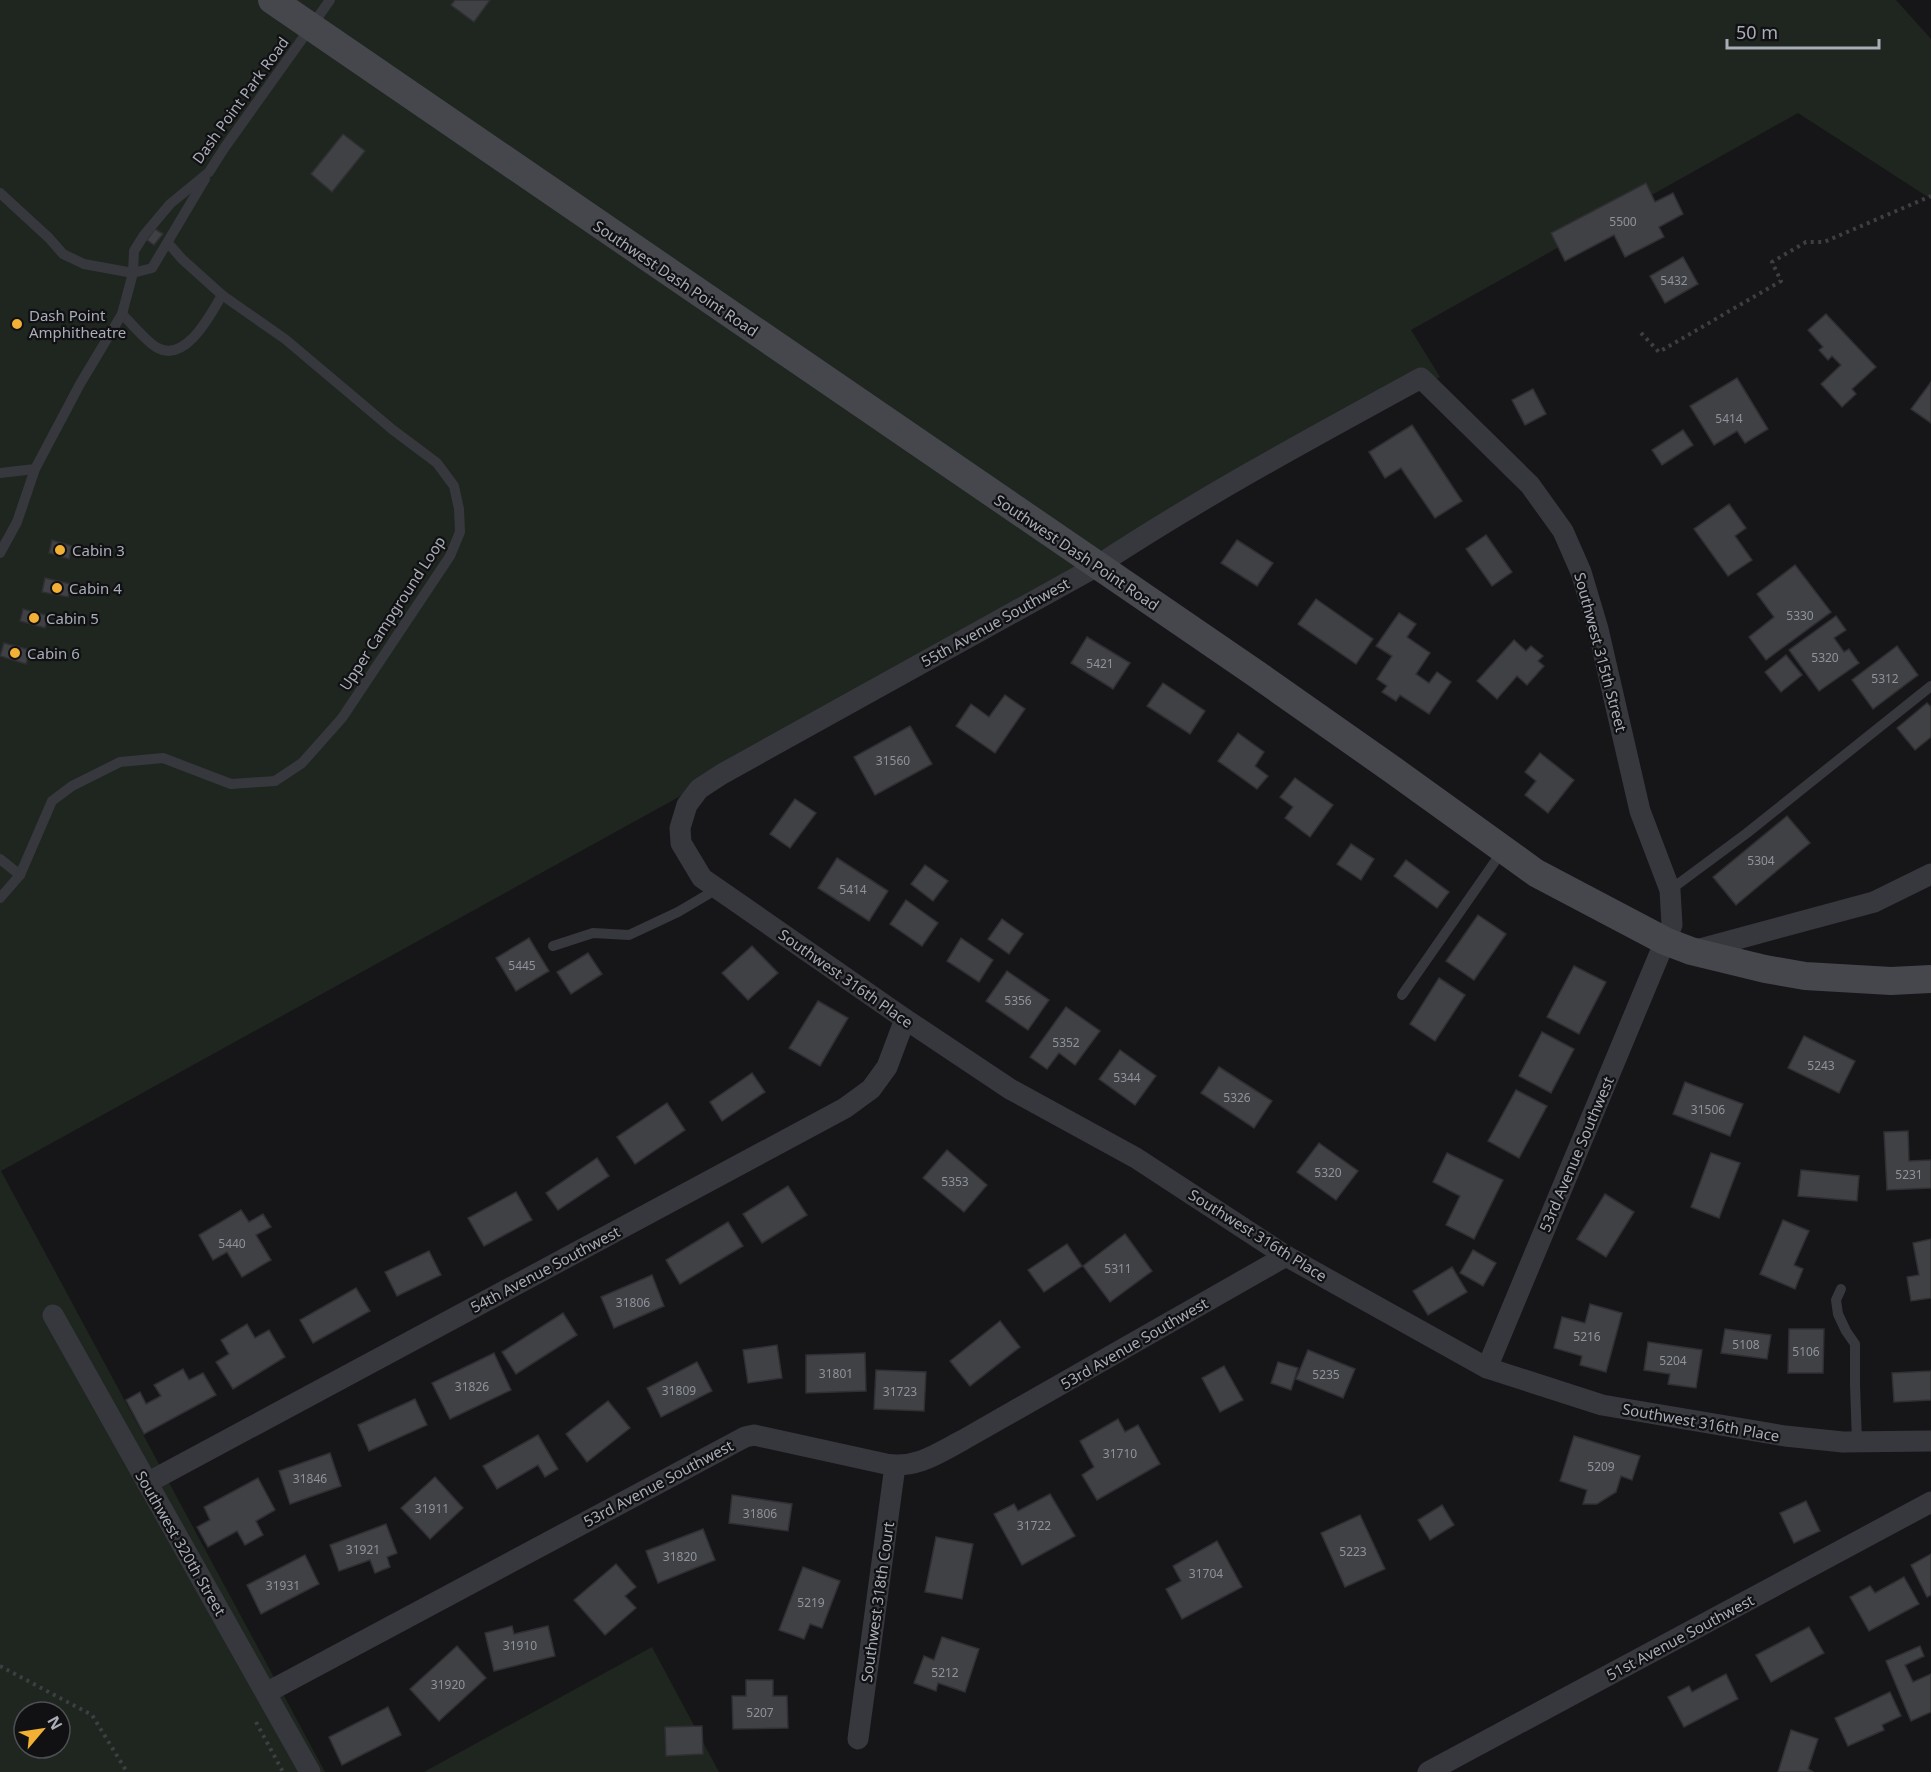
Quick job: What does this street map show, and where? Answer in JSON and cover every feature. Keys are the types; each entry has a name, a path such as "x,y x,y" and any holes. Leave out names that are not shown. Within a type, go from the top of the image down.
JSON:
{"main road":[{"name":"Southwest Dash Point Road","path":"272,0 1394,770 1536,873 1678,946 1765,969 1805,976 1891,981 1931,979"}],"street":[{"name":"55th Avenue Southwest","path":"680,828 687,805 699,789 722,774 1097,566 1145,534 1240,478 1421,378"},
{"name":"Southwest 315th Street","path":"1421,378 1530,485 1563,531 1581,572 1598,629 1640,811 1671,890 1672,924 1678,946"},
{"name":"Southwest 316th Place","path":"680,828 681,843 702,878 905,1019 1010,1089 1136,1158 1286,1256 1487,1368 1602,1405 1785,1436 1843,1442 1931,1440"},
{"path":"1678,946 1874,902 1931,874"},
{"name":"53rd Avenue Southwest","path":"1487,1368 1678,946"},
{"name":"54th Avenue Southwest","path":"147,1483 845,1108 871,1089 887,1066 905,1019"},
{"name":"53rd Avenue Southwest","path":"266,1693 744,1437 754,1436 896,1466 907,1466 926,1460 1286,1256"},
{"name":"Southwest 320th Street","path":"53,1315 310,1772"},
{"name":"Southwest 318th Court","path":"858,1739 896,1466"},
{"name":"51st Avenue Southwest","path":"1428,1772 1931,1502"}],"lane":[{"name":"Dash Point Park Road","path":"133,273 134,251 144,235 170,204 209,172 330,0"},
{"path":"0,194 49,238 63,254 84,264 133,273 152,268 209,172"},
{"name":"Upper Campground Loop","path":"0,898 20,875 52,801 72,786 120,762 163,758 231,784 275,781 302,764 342,718 450,556 460,532 459,509 454,486 437,463 393,430 285,339 222,295 182,259 168,243"},
{"path":"0,553 17,522 35,469 80,384 122,314 133,273"},
{"path":"122,314 156,348 177,350 200,332 222,295"},
{"path":"0,473 35,469"},
{"path":"1671,890 1747,833 1931,686"},
{"path":"1402,995 1503,850"},
{"path":"0,859 20,875"},
{"path":"553,946 592,933 629,934 678,912 717,889"},
{"path":"1841,1289 1836,1300 1838,1314 1855,1344 1857,1442"}],"path":[{"path":"1641,333 1659,352 1781,281 1772,262 1806,242 1824,242 1931,196"},
{"path":"0,1666 92,1715 127,1772"}],"shaded area":[{"path":"0,0 1896,0 1931,39 1931,199 1798,113 1411,330 1440,377 1,1171 325,1772 0,1772"},
{"path":"652,1647 719,1772 424,1772"}],"building":[{"path":"455,0 490,0 474,22 451,5"},
{"path":"343,134 365,151 332,192 311,174"},
{"path":"1646,183 1655,202 1673,193 1683,214 1659,227 1664,237 1625,257 1614,235 1565,261 1551,233"},
{"path":"155,229 163,234 154,245 147,240"},
{"path":"1683,257 1698,284 1665,303 1650,276"},
{"path":"1826,314 1876,367 1852,389 1856,394 1842,407 1821,384 1841,365 1832,356 1828,360 1819,350 1823,347 1808,330"},
{"path":"1737,378 1768,429 1745,443 1737,431 1714,445 1690,406"},
{"path":"1931,382 1931,423 1911,409"},
{"path":"1533,389 1546,414 1525,425 1512,400"},
{"path":"1412,425 1462,501 1435,518 1401,468 1385,478 1369,452"},
{"path":"1683,430 1693,445 1662,465 1652,450"},
{"path":"1729,504 1746,528 1735,536 1752,560 1728,576 1694,529"},
{"path":"1486,535 1512,572 1492,586 1466,549"},
{"name":"Cabin 3","path":"52,540 72,546 69,559 49,553"},
{"path":"1237,540 1273,563 1257,586 1221,563"},
{"path":"1795,565 1831,612 1766,660 1749,637 1774,617 1757,594"},
{"name":"Cabin 4","path":"45,578 71,584 68,597 42,592"},
{"path":"1316,599 1373,639 1356,664 1298,624"},
{"name":"Cabin 5","path":"23,609 49,616 45,628 20,621"},
{"path":"1399,613 1416,624 1407,637 1430,653 1416,674 1429,683 1437,672 1451,682 1429,714 1400,695 1396,701 1382,692 1387,686 1377,679 1392,656 1376,646"},
{"path":"1836,616 1846,630 1834,638 1844,652 1849,649 1859,663 1819,691 1789,650"},
{"path":"1087,637 1130,663 1113,689 1071,663"},
{"path":"1514,640 1526,651 1531,646 1543,656 1538,661 1544,666 1527,685 1517,676 1497,699 1477,681"},
{"name":"Cabin 6","path":"4,643 30,650 26,664 0,656"},
{"path":"1897,646 1918,675 1873,709 1852,680"},
{"path":"1786,655 1802,675 1781,692 1765,672"},
{"path":"1163,683 1205,711 1190,734 1147,706"},
{"path":"1005,695 1025,709 995,753 956,726 971,704 989,717"},
{"path":"1927,703 1931,707 1931,737 1915,750 1897,728"},
{"path":"910,726 932,764 875,795 854,757"},
{"path":"1238,733 1264,752 1255,766 1268,776 1257,789 1218,761"},
{"path":"1540,753 1574,780 1548,813 1525,795 1536,781 1525,772"},
{"path":"1295,778 1333,805 1310,837 1285,818 1293,807 1280,797"},
{"path":"795,799 816,813 790,848 770,834"},
{"path":"1787,816 1810,843 1736,905 1713,877"},
{"path":"1351,844 1374,859 1361,880 1337,864"},
{"path":"837,858 888,891 869,921 818,888"},
{"path":"1406,860 1449,892 1437,908 1394,876"},
{"path":"925,865 948,881 933,901 911,884"},
{"path":"906,900 938,923 922,946 890,924"},
{"path":"1478,915 1506,934 1474,980 1446,961"},
{"path":"1002,919 1023,934 1009,954 988,939"},
{"path":"529,938 549,971 516,991 496,958"},
{"path":"961,938 993,960 979,982 947,961"},
{"path":"752,946 778,973 748,1000 722,973"},
{"path":"588,953 602,974 571,994 557,972"},
{"path":"1574,966 1606,982 1579,1034 1547,1017"},
{"path":"1007,971 1049,1000 1028,1030 986,1001"},
{"path":"1439,978 1465,995 1435,1041 1410,1024"},
{"path":"818,1001 848,1018 820,1066 789,1048"},
{"path":"1066,1007 1100,1031 1075,1065 1059,1053 1047,1069 1030,1057"},
{"path":"1542,1032 1574,1049 1551,1093 1519,1076"},
{"path":"1804,1036 1855,1061 1839,1093 1788,1068"},
{"path":"1120,1050 1156,1076 1135,1105 1099,1079"},
{"path":"1219,1067 1272,1101 1254,1128 1201,1093"},
{"path":"752,1073 765,1092 722,1121 710,1102"},
{"path":"1685,1082 1743,1104 1730,1136 1673,1114"},
{"path":"1516,1090 1547,1106 1519,1158 1488,1141"},
{"path":"667,1103 685,1130 635,1164 617,1137"},
{"path":"1908,1131 1909,1161 1931,1160 1931,1188 1887,1190 1884,1132"},
{"path":"1319,1143 1358,1171 1336,1200 1297,1172"},
{"path":"947,1150 987,1185 964,1212 923,1178"},
{"path":"1447,1153 1503,1180 1474,1239 1446,1225 1460,1196 1433,1182"},
{"path":"1711,1153 1740,1163 1719,1218 1691,1207"},
{"path":"597,1158 609,1176 558,1210 546,1193"},
{"path":"1801,1170 1859,1176 1857,1201 1798,1196"},
{"path":"788,1186 807,1215 762,1243 743,1214"},
{"path":"516,1192 532,1220 484,1246 468,1218"},
{"path":"1605,1194 1634,1212 1606,1257 1577,1239"},
{"path":"241,1210 249,1222 263,1214 271,1227 256,1235 271,1260 242,1277 227,1252 213,1260 199,1235"},
{"path":"1783,1220 1809,1231 1794,1265 1803,1269 1795,1289 1760,1274"},
{"path":"728,1222 743,1246 680,1284 666,1260"},
{"path":"1125,1234 1152,1271 1110,1302 1083,1266"},
{"path":"1931,1239 1931,1298 1911,1301 1907,1277 1919,1275 1913,1243"},
{"path":"1067,1244 1082,1266 1044,1292 1028,1270"},
{"path":"1473,1250 1496,1263 1483,1286 1460,1273"},
{"path":"429,1251 441,1275 397,1296 385,1272"},
{"path":"1452,1267 1467,1292 1428,1315 1413,1291"},
{"path":"652,1275 664,1306 614,1328 601,1297"},
{"path":"356,1288 370,1311 313,1343 300,1320"},
{"path":"1590,1304 1622,1313 1606,1372 1580,1365 1582,1356 1554,1348 1562,1317 1585,1323"},
{"path":"563,1313 577,1335 516,1374 502,1352"},
{"path":"1000,1321 1020,1347 970,1386 950,1361"},
{"path":"247,1324 255,1338 269,1330 285,1357 233,1389 216,1362 229,1354 221,1340"},
{"path":"1725,1329 1771,1335 1767,1359 1721,1353"},
{"path":"1789,1329 1824,1329 1823,1373 1788,1373"},
{"path":"1648,1342 1702,1350 1696,1388 1668,1384 1670,1374 1644,1370"},
{"path":"777,1345 782,1378 748,1383 743,1350"},
{"path":"1308,1350 1355,1369 1343,1398 1296,1379"},
{"path":"494,1353 511,1390 450,1419 432,1383"},
{"path":"865,1353 866,1391 806,1393 806,1355"},
{"path":"697,1362 712,1391 661,1417 647,1388"},
{"path":"1278,1362 1298,1368 1291,1390 1271,1383"},
{"path":"1224,1366 1243,1400 1220,1412 1202,1378"},
{"path":"183,1369 189,1380 203,1373 216,1395 144,1434 126,1400 140,1392 146,1404 161,1396 154,1385"},
{"path":"876,1370 926,1372 924,1411 874,1409"},
{"path":"1931,1371 1931,1400 1894,1402 1892,1373"},
{"path":"415,1399 427,1425 369,1451 358,1425"},
{"path":"608,1401 630,1428 587,1462 566,1434"},
{"path":"1118,1419 1125,1432 1138,1425 1160,1464 1097,1500 1082,1475 1094,1467 1080,1441"},
{"path":"538,1435 558,1469 545,1477 538,1465 497,1489 483,1466"},
{"path":"1574,1436 1640,1456 1632,1480 1621,1476 1616,1492 1597,1504 1583,1504 1587,1490 1560,1481"},
{"path":"330,1453 341,1486 290,1504 279,1471"},
{"path":"435,1477 463,1508 430,1539 401,1508"},
{"path":"258,1478 275,1510 256,1521 263,1535 245,1545 237,1531 208,1547 197,1527 210,1520 204,1507"},
{"path":"1050,1494 1075,1536 1022,1565 994,1514 1014,1504 1018,1511"},
{"path":"732,1495 792,1504 788,1531 729,1523"},
{"path":"1806,1501 1820,1531 1794,1543 1780,1513"},
{"path":"1442,1505 1454,1525 1430,1540 1418,1520"},
{"path":"1360,1515 1385,1569 1345,1587 1321,1533"},
{"path":"386,1524 397,1553 387,1557 390,1567 375,1573 370,1560 339,1571 330,1545"},
{"path":"703,1529 715,1560 658,1583 646,1551"},
{"path":"936,1537 973,1544 962,1599 925,1592"},
{"path":"1217,1541 1242,1587 1182,1619 1166,1589 1181,1581 1173,1566"},
{"path":"1931,1554 1931,1595 1927,1597 1911,1565"},
{"path":"305,1555 319,1584 261,1614 247,1585"},
{"path":"616,1564 636,1587 625,1596 636,1608 605,1635 574,1600"},
{"path":"803,1567 840,1581 822,1628 810,1624 804,1639 779,1630"},
{"path":"1904,1577 1919,1604 1869,1631 1850,1597 1870,1586 1875,1593"},
{"path":"512,1626 514,1634 548,1626 555,1656 494,1671 485,1633"},
{"path":"1809,1627 1824,1653 1771,1682 1756,1655"},
{"path":"942,1637 979,1649 965,1692 938,1683 936,1691 914,1683 924,1656 934,1660"},
{"path":"457,1646 486,1678 439,1721 410,1689"},
{"path":"1920,1646 1924,1656 1905,1665 1913,1682 1931,1674 1931,1712 1911,1721 1886,1661"},
{"path":"1726,1674 1738,1699 1684,1727 1668,1697 1689,1686 1692,1692"},
{"path":"746,1680 773,1680 773,1696 787,1696 788,1728 733,1729 732,1696 746,1696"},
{"path":"1890,1692 1901,1716 1882,1725 1884,1730 1848,1746 1835,1718"},
{"path":"388,1707 401,1735 342,1765 329,1737"},
{"path":"702,1726 703,1754 666,1756 665,1727"},
{"path":"1791,1730 1818,1739 1808,1769 1813,1772 1778,1772"}],"place":[{"name":"Dash Point Amphitheatre","path":"17,324"},
{"name":"Cabin 3","path":"60,550"},
{"name":"Cabin 4","path":"57,588"},
{"name":"Cabin 5","path":"34,618"},
{"name":"Cabin 6","path":"15,653"}]}
